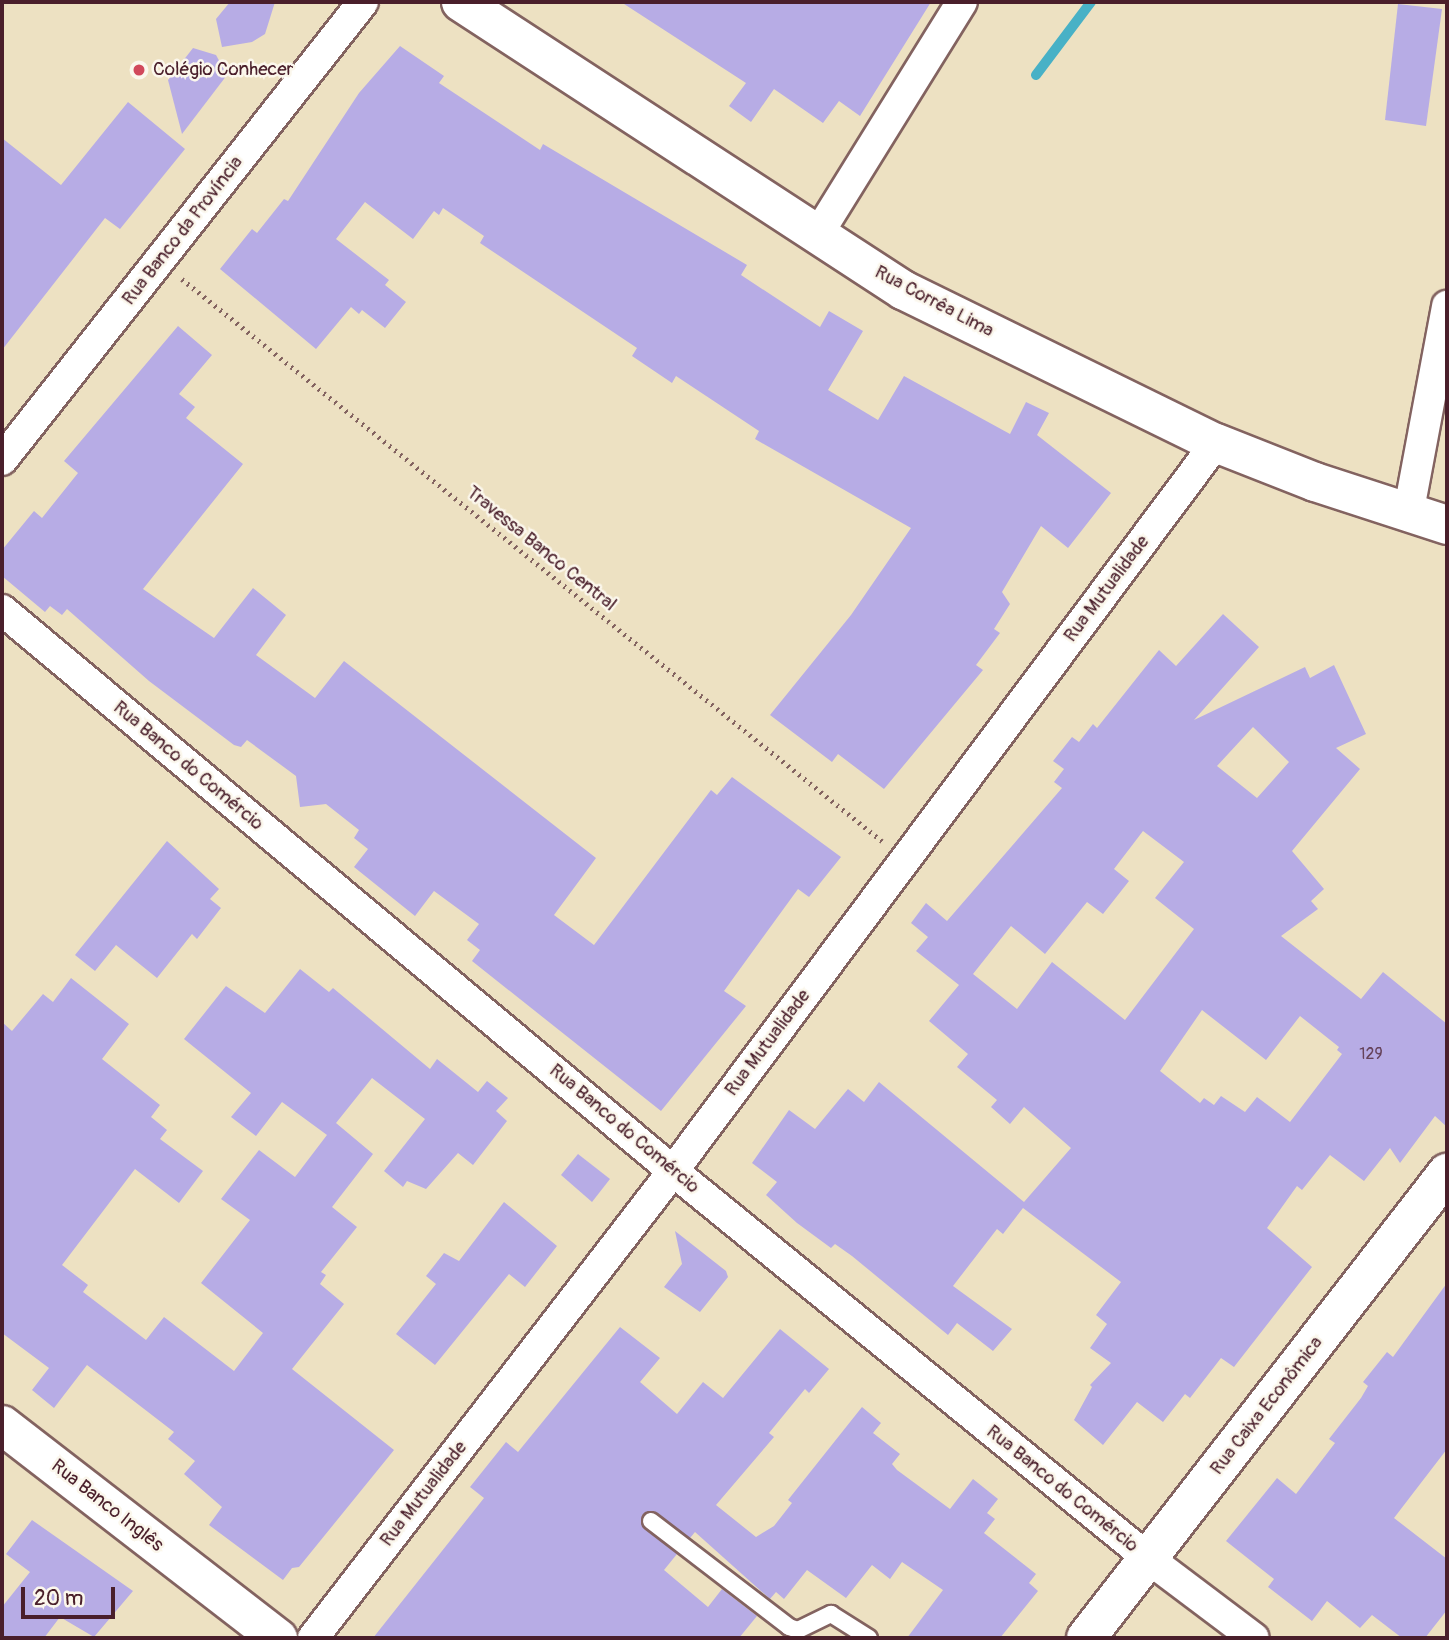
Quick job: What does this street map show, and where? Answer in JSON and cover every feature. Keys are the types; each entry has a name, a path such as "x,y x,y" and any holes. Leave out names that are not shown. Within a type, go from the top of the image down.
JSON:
{"street":[{"name":"Rua Banco da Província","path":"2,460 363,2"},
{"name":"Rua Corrêa Lima","path":"461,2 903,290 1216,443 1408,515 1447,525"},
{"path":"818,234 962,2"},
{"path":"1408,515 1447,306"},
{"name":"Rua Mutualidade","path":"313,1638 673,1171 1216,443"},
{"name":"Rua Banco do Comércio","path":"2,610 673,1171 1149,1559 1254,1638"},
{"name":"Rua Caixa Econômica","path":"1086,1638 1447,1173"},
{"name":"Rua Banco Inglês","path":"2,1425 278,1638"}],"lane":[{"path":"651,1521 789,1627 806,1628 831,1614 869,1638"}],"path":[{"name":"Travessa Banco Central","path":"160,261 905,859"}],"building":[{"path":"230,2 275,2 265,34 252,42 222,47 216,19"},
{"path":"621,2 931,2 860,116 839,101 823,123 774,89 751,122 729,106 746,83"},
{"path":"1398,4 1442,9 1426,126 1385,120"},
{"path":"400,46 444,76 439,83 540,150 543,144 747,265 741,275 820,327 829,311 863,331 828,390 878,420 904,376 1010,434 1026,402 1049,413 1037,435 1111,493 1068,548 1041,526 1002,592 1010,604 994,629 1000,633 976,665 983,670 884,789 838,754 832,762 770,715 851,615 911,528 755,439 759,431 676,376 672,383 632,356 637,348 480,243 484,236 443,208 439,215 434,211 413,239 365,202 336,239 389,280 385,285 406,302 385,328 362,310 359,314 351,307 316,349 220,269 252,229 257,233 284,199 288,201 359,93"},
{"path":"193,48 216,55 227,75 182,134 168,80"},
{"path":"128,102 185,149 120,229 105,218 2,350 2,138 61,185"},
{"path":"178,326 212,355 179,394 195,407 186,418 243,464 143,589 214,638 253,588 286,615 256,655 315,698 344,661 596,858 554,915 594,945 711,790 717,795 732,777 841,857 809,897 798,889 724,991 746,1006 661,1111 472,961 480,950 467,940 479,924 434,891 415,916 354,867 368,849 354,838 359,830 326,804 300,807 296,776 247,740 241,747 234,745 149,681 67,609 62,615 50,606 45,612 2,576 2,550 34,511 42,518 78,473 64,461"},
{"path":"1223,614 1259,647 1194,720 1305,667 1310,678 1334,665 1366,734 1336,748 1360,769 1292,851 1324,889 1311,901 1318,909 1281,936 1361,999 1383,972 1447,1024 1447,1127 1435,1116 1400,1163 1390,1148 1364,1181 1330,1155 1302,1190 1297,1186 1267,1228 1312,1267 1234,1367 1221,1358 1190,1398 1185,1394 1163,1422 1137,1402 1103,1445 1074,1420 1092,1387 1090,1385 1111,1363 1090,1348 1107,1324 1096,1315 1121,1282 1023,1208 1003,1234 997,1229 953,1286 1012,1329 993,1351 957,1323 948,1335 852,1256 835,1244 831,1248 797,1223 766,1195 777,1182 752,1163 789,1110 815,1129 848,1089 864,1102 879,1082 1024,1202 1071,1148 1024,1107 1010,1124 991,1107 997,1100 957,1067 968,1054 929,1021 959,985 916,951 928,937 911,923 926,903 947,921 1062,788 1054,782 1064,769 1053,761 1072,737 1079,742 1093,724 1097,728 1159,650 1176,666","holes":["1253,727 1289,762 1257,798 1217,766","1143,831 1184,862 1155,898 1194,929 1125,1020 1052,962 1017,1009 973,974 1011,926 1045,954 1087,902 1103,914 1129,881 1114,869","1202,1010 1266,1060 1300,1016 1339,1047 1337,1050 1342,1054 1290,1122 1257,1097 1245,1112 1221,1096 1214,1105 1204,1098 1200,1103 1160,1071"]},
{"path":"167,841 219,889 210,899 221,908 197,939 192,934 157,978 116,945 95,971 75,955"},
{"path":"300,969 329,992 333,988 430,1069 437,1059 478,1092 487,1081 508,1098 496,1111 507,1121 473,1165 458,1153 426,1189 407,1181 403,1187 384,1171 425,1119 372,1078 336,1123 373,1154 332,1207 357,1227 321,1272 326,1275 320,1284 344,1304 292,1369 394,1450 299,1567 292,1568 283,1580 209,1525 222,1507 184,1474 195,1461 168,1439 174,1432 87,1365 54,1408 32,1390 49,1368 2,1333 2,1022 12,1031 43,994 53,1002 71,978 129,1024 102,1059 160,1105 151,1117 167,1130 160,1139 203,1171 179,1203 135,1169 62,1265 88,1285 83,1292 146,1340 164,1317 234,1371 263,1333 201,1283 250,1220 221,1199 259,1150 295,1177 327,1135 282,1102 256,1136 231,1117 251,1093 184,1039 226,986 265,1013"},
{"path":"578,1154 610,1179 592,1202 561,1175"},
{"path":"504,1202 557,1246 525,1287 509,1274 435,1365 396,1334 436,1284 426,1276 444,1253 459,1261"},
{"path":"675,1231 726,1271 728,1277 700,1312 664,1287 682,1264"},
{"path":"1447,1283 1447,1449 1394,1518 1447,1559 1447,1610 1425,1638 1402,1638 1372,1615 1360,1628 1327,1601 1312,1621 1268,1587 1274,1579 1226,1541 1277,1478 1296,1494 1335,1443 1329,1439 1361,1398 1368,1386 1363,1382 1387,1352 1393,1357"},
{"path":"620,1327 660,1358 640,1382 677,1414 703,1382 723,1398 780,1329 829,1369 809,1393 805,1389 769,1433 774,1437 716,1505 756,1537 774,1526 792,1503 788,1500 862,1407 881,1423 873,1433 900,1454 892,1464 897,1470 950,1509 973,1479 998,1499 987,1513 995,1519 984,1533 1036,1574 1029,1583 1038,1591 1000,1638 907,1638 943,1590 902,1562 890,1579 872,1565 846,1598 807,1570 784,1599 776,1592 770,1599 695,1532 690,1538 652,1511 642,1515 642,1526 677,1554 664,1570 708,1607 722,1589 757,1616 739,1638 373,1638 484,1498 470,1487 506,1442 518,1452"},
{"path":"32,1520 133,1591 94,1637 60,1617 44,1638 2,1638 2,1607 30,1572 6,1554"}],"waterway":[{"path":"1036,75 1091,2"}],"place":[{"name":"Colégio Conhecer","path":"139,70"}]}
